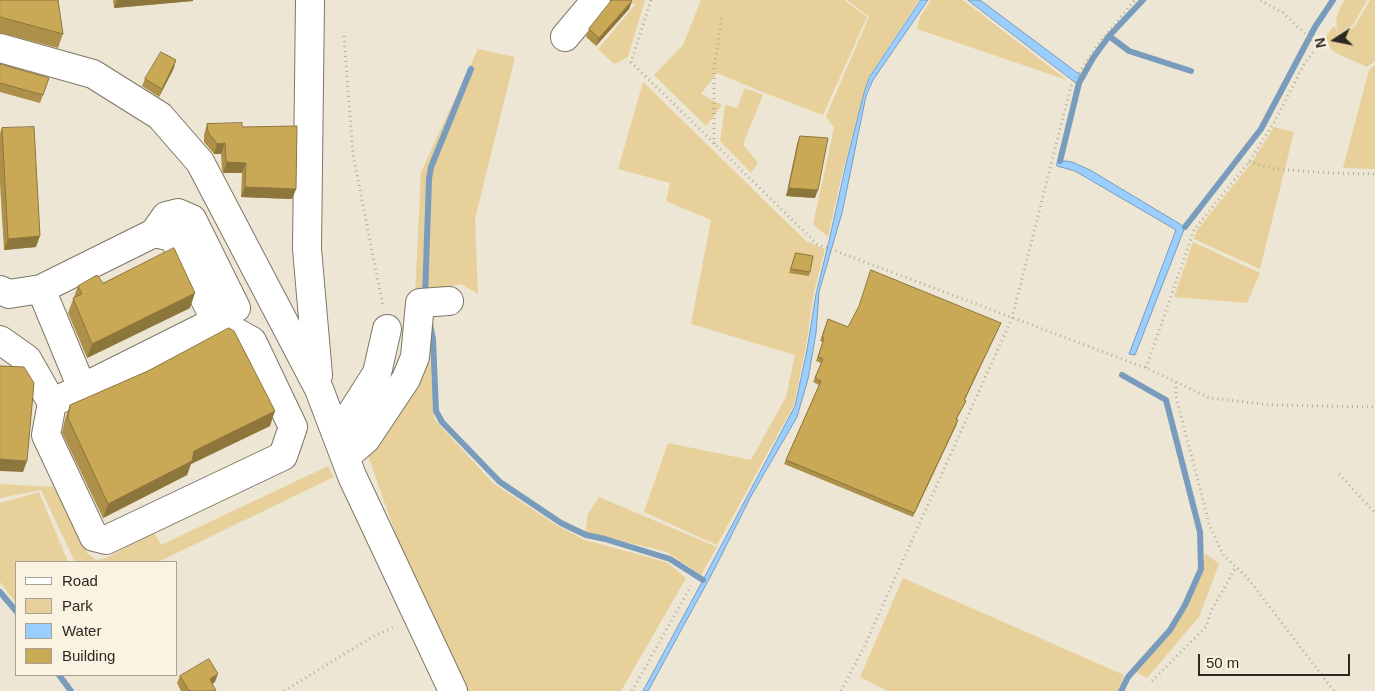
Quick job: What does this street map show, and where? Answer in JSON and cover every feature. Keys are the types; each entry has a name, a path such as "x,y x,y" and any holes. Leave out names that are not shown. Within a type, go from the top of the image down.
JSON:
{"street":[{"path":"310,0 307,249 320,388"},
{"path":"565,37 596,0"},
{"path":"0,48 93,74 160,116 200,162 320,388 352,476 453,691"},
{"path":"3,298 41,289 154,233 166,216 178,213 192,219 212,260 226,314"},
{"path":"0,340 28,359 52,403 46,435 94,537 106,540 283,456 293,427 252,341 226,314 173,236 154,233"},
{"path":"212,260 243,244"},
{"path":"41,289 82,388"},
{"path":"341,446 366,439 406,379 415,357 420,303 449,301"},
{"path":"52,403 226,314"},
{"path":"341,446 377,373 387,329"}],"path":[{"path":"651,0 631,62 817,244 1146,368 1210,398 1272,405 1375,406"},
{"path":"841,691 864,647 1012,318 1071,86 1096,47 1135,0"},
{"path":"1146,368 1194,230 1249,162 1274,121 1304,64 1316,49 1315,43 1283,13 1260,0"},
{"path":"714,144 714,68 722,16"},
{"path":"344,36 353,155 387,329"},
{"path":"1249,162 1276,170 1375,174"},
{"path":"1176,382 1176,397 1210,527 1224,556 1252,584 1334,691"},
{"path":"1340,474 1375,513"},
{"path":"1152,681 1206,627 1211,611 1236,567"},
{"path":"632,691 691,586"},
{"path":"284,691 372,637 417,615"}],"green space":[{"path":"628,0 645,0 628,57 614,64 598,49 635,5"},
{"path":"701,0 844,0 867,17 823,115 717,73 701,94 722,105 706,126 654,75 683,45"},
{"path":"847,0 919,0 868,78 843,170 828,237 813,224 834,128 826,116 869,17"},
{"path":"931,0 963,0 1067,80 917,29 920,17"},
{"path":"1345,0 1367,0 1353,25 1339,34 1341,36 1355,26 1370,0 1375,0 1375,61 1367,67 1336,53 1330,48 1326,36 1334,26 1338,32 1337,15"},
{"path":"478,49 515,57 475,219 478,294 461,284 415,296 421,172"},
{"path":"1375,65 1375,169 1343,168 1369,70"},
{"path":"643,82 806,241 825,249 814,292 806,346 794,405 717,545 644,512 668,443 751,460 786,397 795,355 691,324 711,220 666,201 670,183 618,169"},
{"path":"745,88 763,95 743,144 758,163 751,173 720,141 725,105 737,108"},
{"path":"1274,127 1294,132 1260,269 1194,239 1197,230 1250,165"},
{"path":"1193,242 1260,273 1247,303 1174,297"},
{"path":"429,340 434,419 493,483 556,525 585,540 666,562 686,578 621,691 463,691 420,603 366,450"},
{"path":"328,466 334,477 160,561 75,561 41,490 0,498 0,484 55,487 87,553 96,560 106,558 154,532 161,545"},
{"path":"39,492 68,561 15,561 15,602 0,582 0,503"},
{"path":"599,497 717,547 701,575 667,552 585,532 588,514"},
{"path":"1205,553 1219,564 1199,617 1147,678 1136,672 1173,629 1203,571"},
{"path":"903,578 1124,675 1118,691 888,691 860,677"}],"water":[{"path":"921,0 928,0 873,80 866,96 842,213 819,292 816,333 808,379 797,417 750,498 715,568 648,691 643,691 795,406 816,294 864,93 869,78"},
{"path":"968,0 980,0 1083,77 1079,85"},
{"path":"1058,160 1072,162 1090,170 1185,227 1135,355 1129,354 1176,230 1075,171 1057,166"}],"building":[{"path":"0,0 58,0 63,34 0,17"},
{"path":"612,0 632,1 599,38 589,29"},
{"path":"161,52 176,60 162,89 145,79"},
{"path":"0,64 49,78 43,95 0,83"},
{"path":"242,123 242,127 297,126 296,189 245,187 246,163 227,162 225,143 217,144 208,132 207,124"},
{"path":"34,127 40,236 8,239 2,128"},
{"path":"800,136 828,138 818,190 789,188"},
{"path":"174,248 195,293 92,344 73,298 82,294 78,286 97,275 103,283"},
{"path":"796,253 813,256 810,272 791,269"},
{"path":"871,270 1001,323 964,400 966,401 956,419 958,420 914,513 786,460 821,381 815,378 823,359 818,357 828,319 848,327 859,306"},
{"path":"229,328 234,331 275,411 194,451 192,461 108,504 68,418 70,405 148,371"},
{"path":"0,366 24,367 34,383 27,461 0,459"},
{"path":"209,659 218,674 210,679 216,691 189,691 180,676"}],"waterway":[{"path":"1060,161 1079,83 1093,58 1109,36 1143,0"},
{"path":"1185,227 1261,129 1315,27 1333,0"},
{"path":"1109,36 1129,51 1191,71"},
{"path":"425,297 431,167 471,69"},
{"path":"430,324 433,339 436,411 442,422 500,482 561,523 586,535 670,559 703,580"},
{"path":"1121,691 1128,677 1170,630 1185,605 1201,569 1200,532 1166,400 1122,375"},
{"path":"0,592 15,610"},
{"path":"60,676 71,691"}]}
